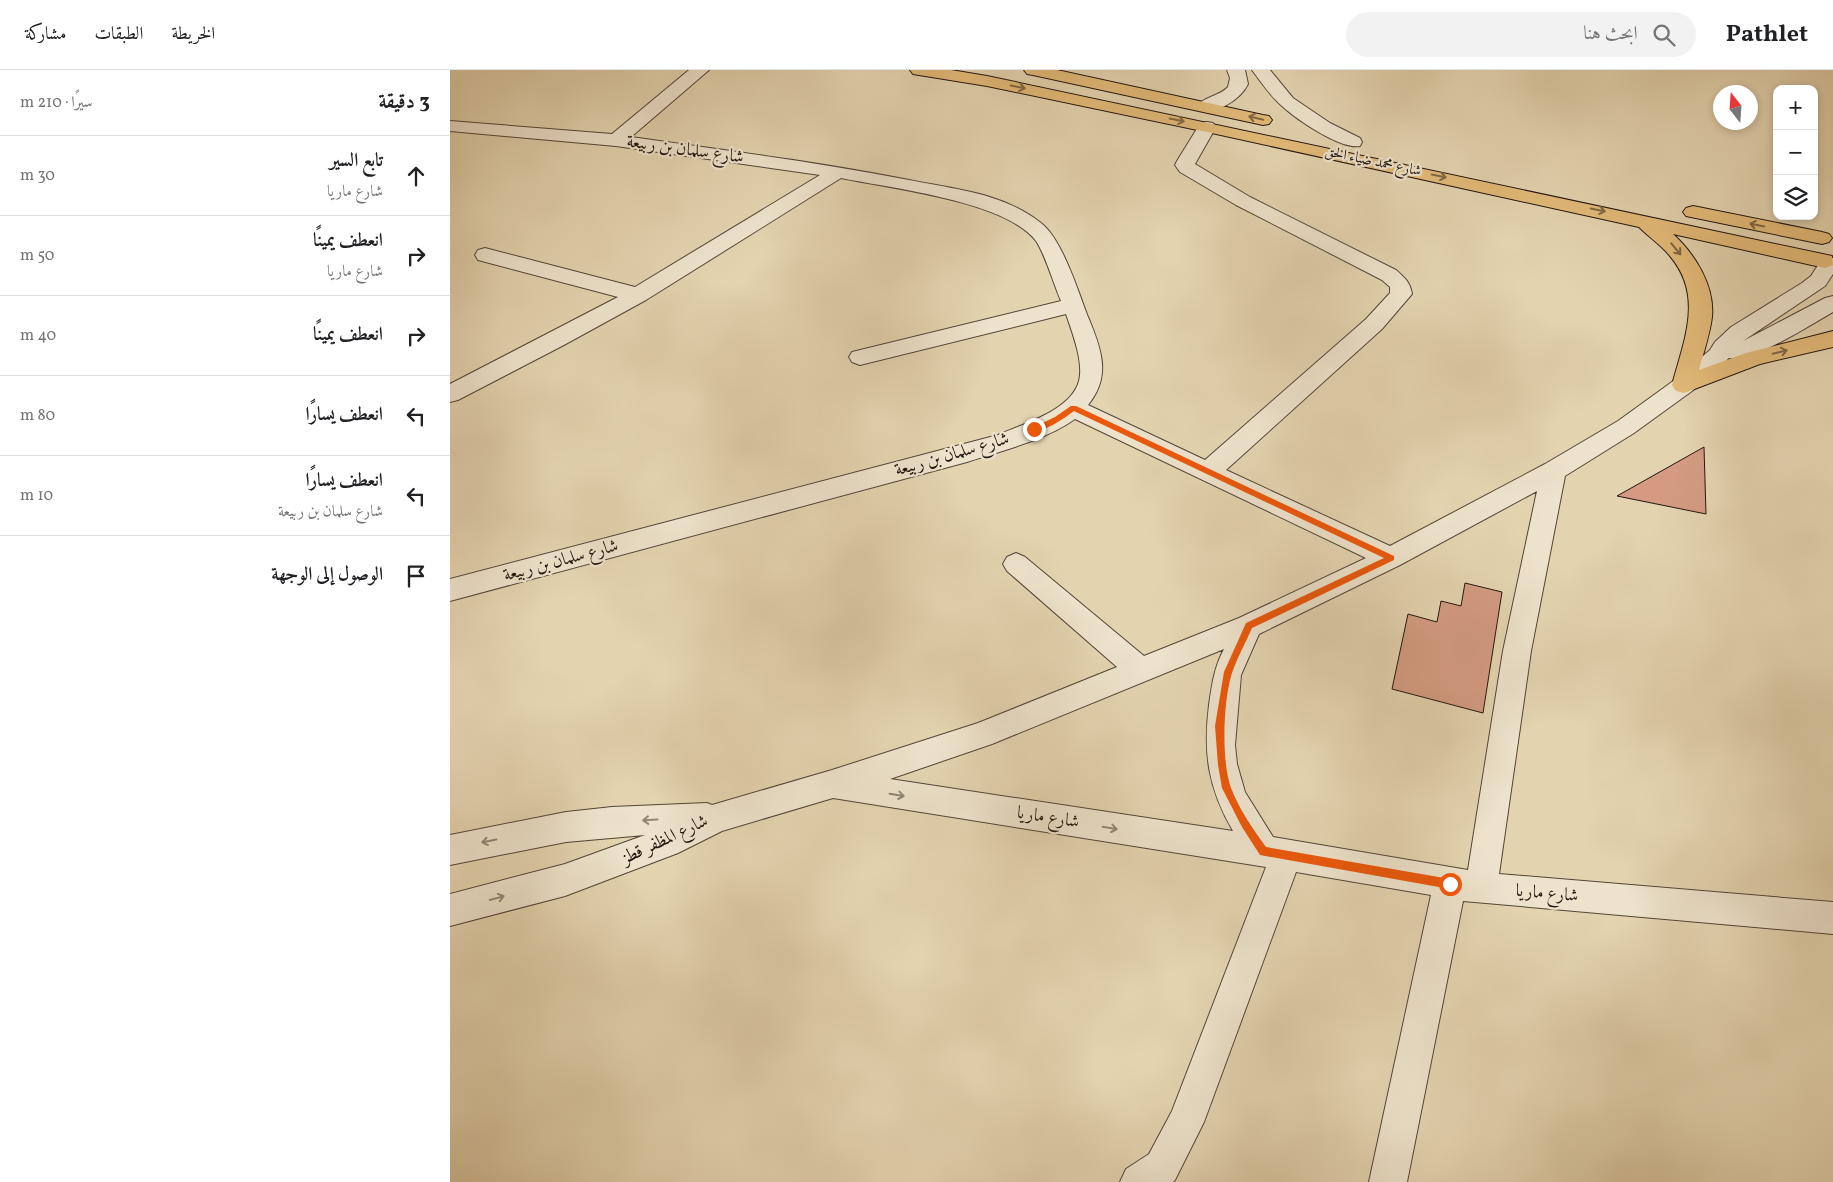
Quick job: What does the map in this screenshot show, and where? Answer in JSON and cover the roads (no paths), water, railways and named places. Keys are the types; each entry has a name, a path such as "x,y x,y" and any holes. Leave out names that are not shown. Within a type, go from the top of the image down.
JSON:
{"main road":[{"name":"شارع محمد ضياء الحق","path":"919,70 992,75 1206,116 1639,210 1829,264"},
{"name":"شارع محمد ضياء الحق","path":"1033,70 1206,116 1284,125 1353,142 1496,172"},
{"path":"1678,209 1827,235 1819,245 1820,253 1829,264"},
{"path":"1639,210 1666,236 1690,268 1697,284 1701,302 1701,319 1684,385"},
{"path":"1684,385 1754,358 1833,339"}],"street":[{"path":"616,140 700,70"},
{"path":"1209,471 1374,324 1401,294 1400,285 1389,275 1243,201 1187,168 1185,165 1186,161 1206,116 1240,86 1240,76 1236,70"},
{"path":"1261,70 1287,102 1324,127 1353,142"},
{"name":"شارع سلمان بن ربيعة","path":"450,126 616,140 838,172 980,200 1017,216 1044,236 1088,344 1091,380 1086,392 1073,408 1058,419 967,452 450,590"},
{"path":"450,394 554,341 638,295 838,172"},
{"path":"485,255 638,295"},
{"path":"716,818 832,784 982,736 1249,626 1391,558 1554,471 1626,426 1684,385 1719,355 1723,347 1739,332 1810,288 1824,273 1829,264"},
{"path":"1719,355 1744,350 1833,304"},
{"path":"860,357 1073,305"},
{"path":"1073,408 1391,558"},
{"path":"1388,1182 1465,886 1517,651 1554,471"},
{"path":"1016,564 1142,671"},
{"path":"1139,1182 1162,1168 1186,1122 1275,854 1245,824 1227,788 1220,745 1219,726 1228,672 1249,626"},
{"name":"شارع ماريا","path":"832,784 1465,886 1833,918"},
{"name":"شارع المظفر قطز","path":"450,850 566,827 612,822 716,818"},
{"name":"شارع المظفر قطز","path":"450,910 565,880 666,842 716,818"}]}
